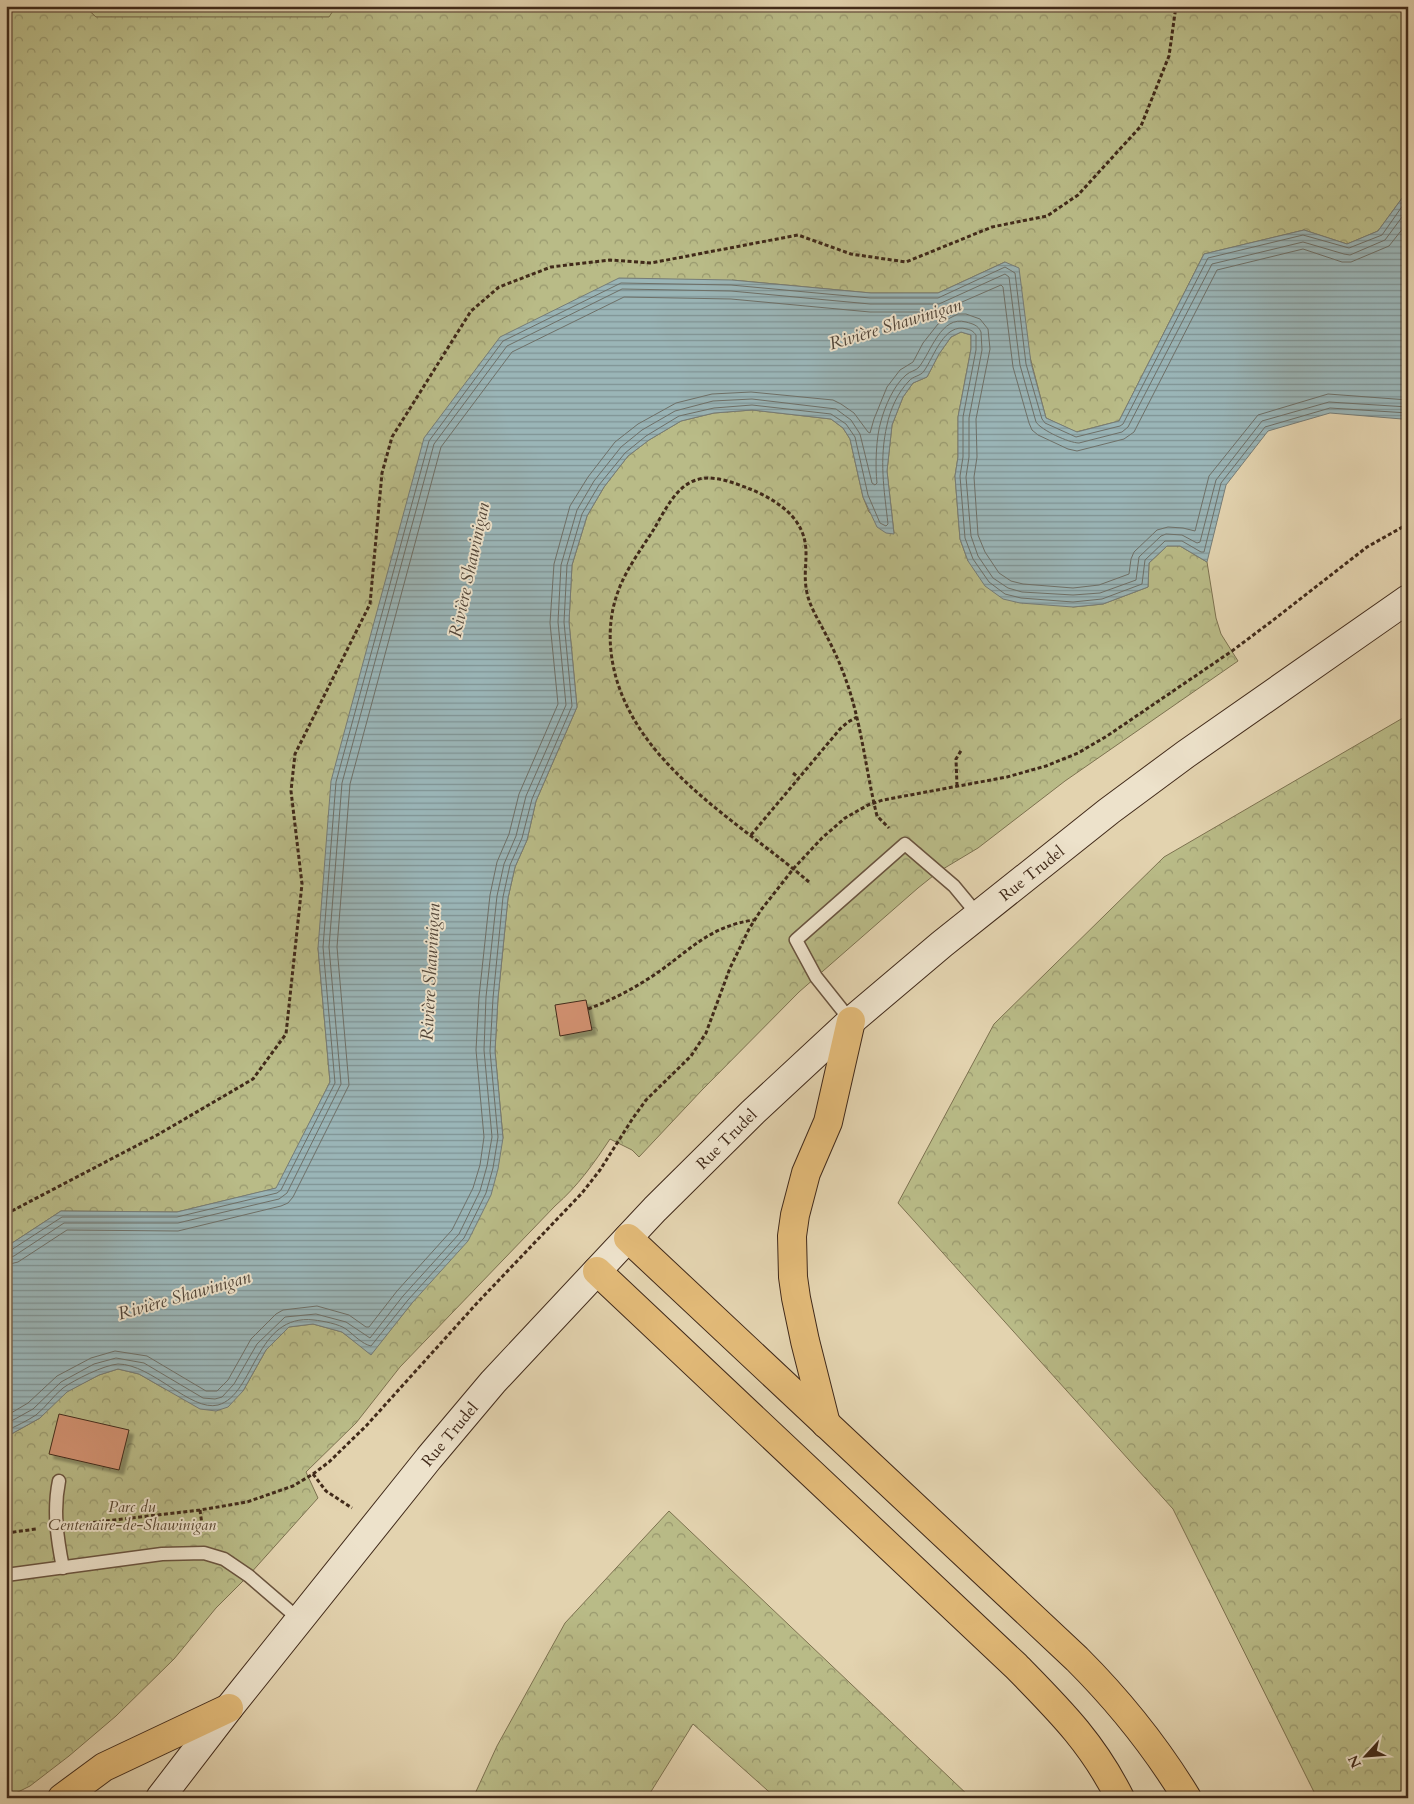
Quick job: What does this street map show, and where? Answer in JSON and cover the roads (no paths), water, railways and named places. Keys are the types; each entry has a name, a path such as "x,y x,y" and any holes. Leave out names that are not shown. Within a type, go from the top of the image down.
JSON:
{"highway":[{"path":"826,1424 796,1298 793,1277 792,1236 795,1215 806,1173 828,1122 851,1021"},
{"path":"628,1238 1017,1602 1103,1685 1150,1741 1187,1798"},
{"path":"596,1271 1022,1672 1080,1734 1100,1762 1120,1798"},
{"path":"62,1798 104,1767 229,1708"}],"main road":[{"name":"Rue Trudel","path":"160,1798 229,1708 435,1450 493,1382 596,1271 753,1112 851,1021 978,915 1151,780 1408,599"}],"lane":[{"path":"851,1021 816,977 796,940 905,844 954,886 978,915"},
{"path":"60,1481 55,1510 57,1536 63,1568"},
{"path":"6,1575 162,1554 204,1553 224,1559 243,1571 300,1620"}],"water":[{"name":"Rivière Shawinigan","path":"1408,190 1408,418 1330,413 1268,431 1226,485 1207,562 1180,546 1167,546 1149,563 1148,587 1103,604 1073,607 1020,603 1003,599 985,586 968,561 960,539 955,476 958,457 958,417 971,349 971,335 961,332 951,337 939,354 927,377 913,383 903,397 892,425 887,471 894,534 886,533 877,527 863,497 850,439 843,428 831,419 752,410 714,413 681,421 649,440 628,456 604,487 587,516 572,565 569,622 577,707 536,801 527,840 515,867 508,898 495,1051 503,1138 491,1195 468,1241 412,1303 371,1355 342,1332 313,1324 289,1327 266,1350 243,1391 228,1407 216,1411 200,1409 139,1374 118,1369 99,1375 67,1392 40,1418 6,1437 6,1247 61,1211 177,1212 276,1188 330,1082 318,948 331,781 424,438 500,337 619,278 732,280 871,293 938,293 1005,262 1019,268 1031,363 1046,418 1077,432 1119,421 1204,254 1304,230 1347,244 1378,231"}],"park label":[{"name":"Parc du Centenaire-de-Shawinigan","path":"132,1515"}]}
